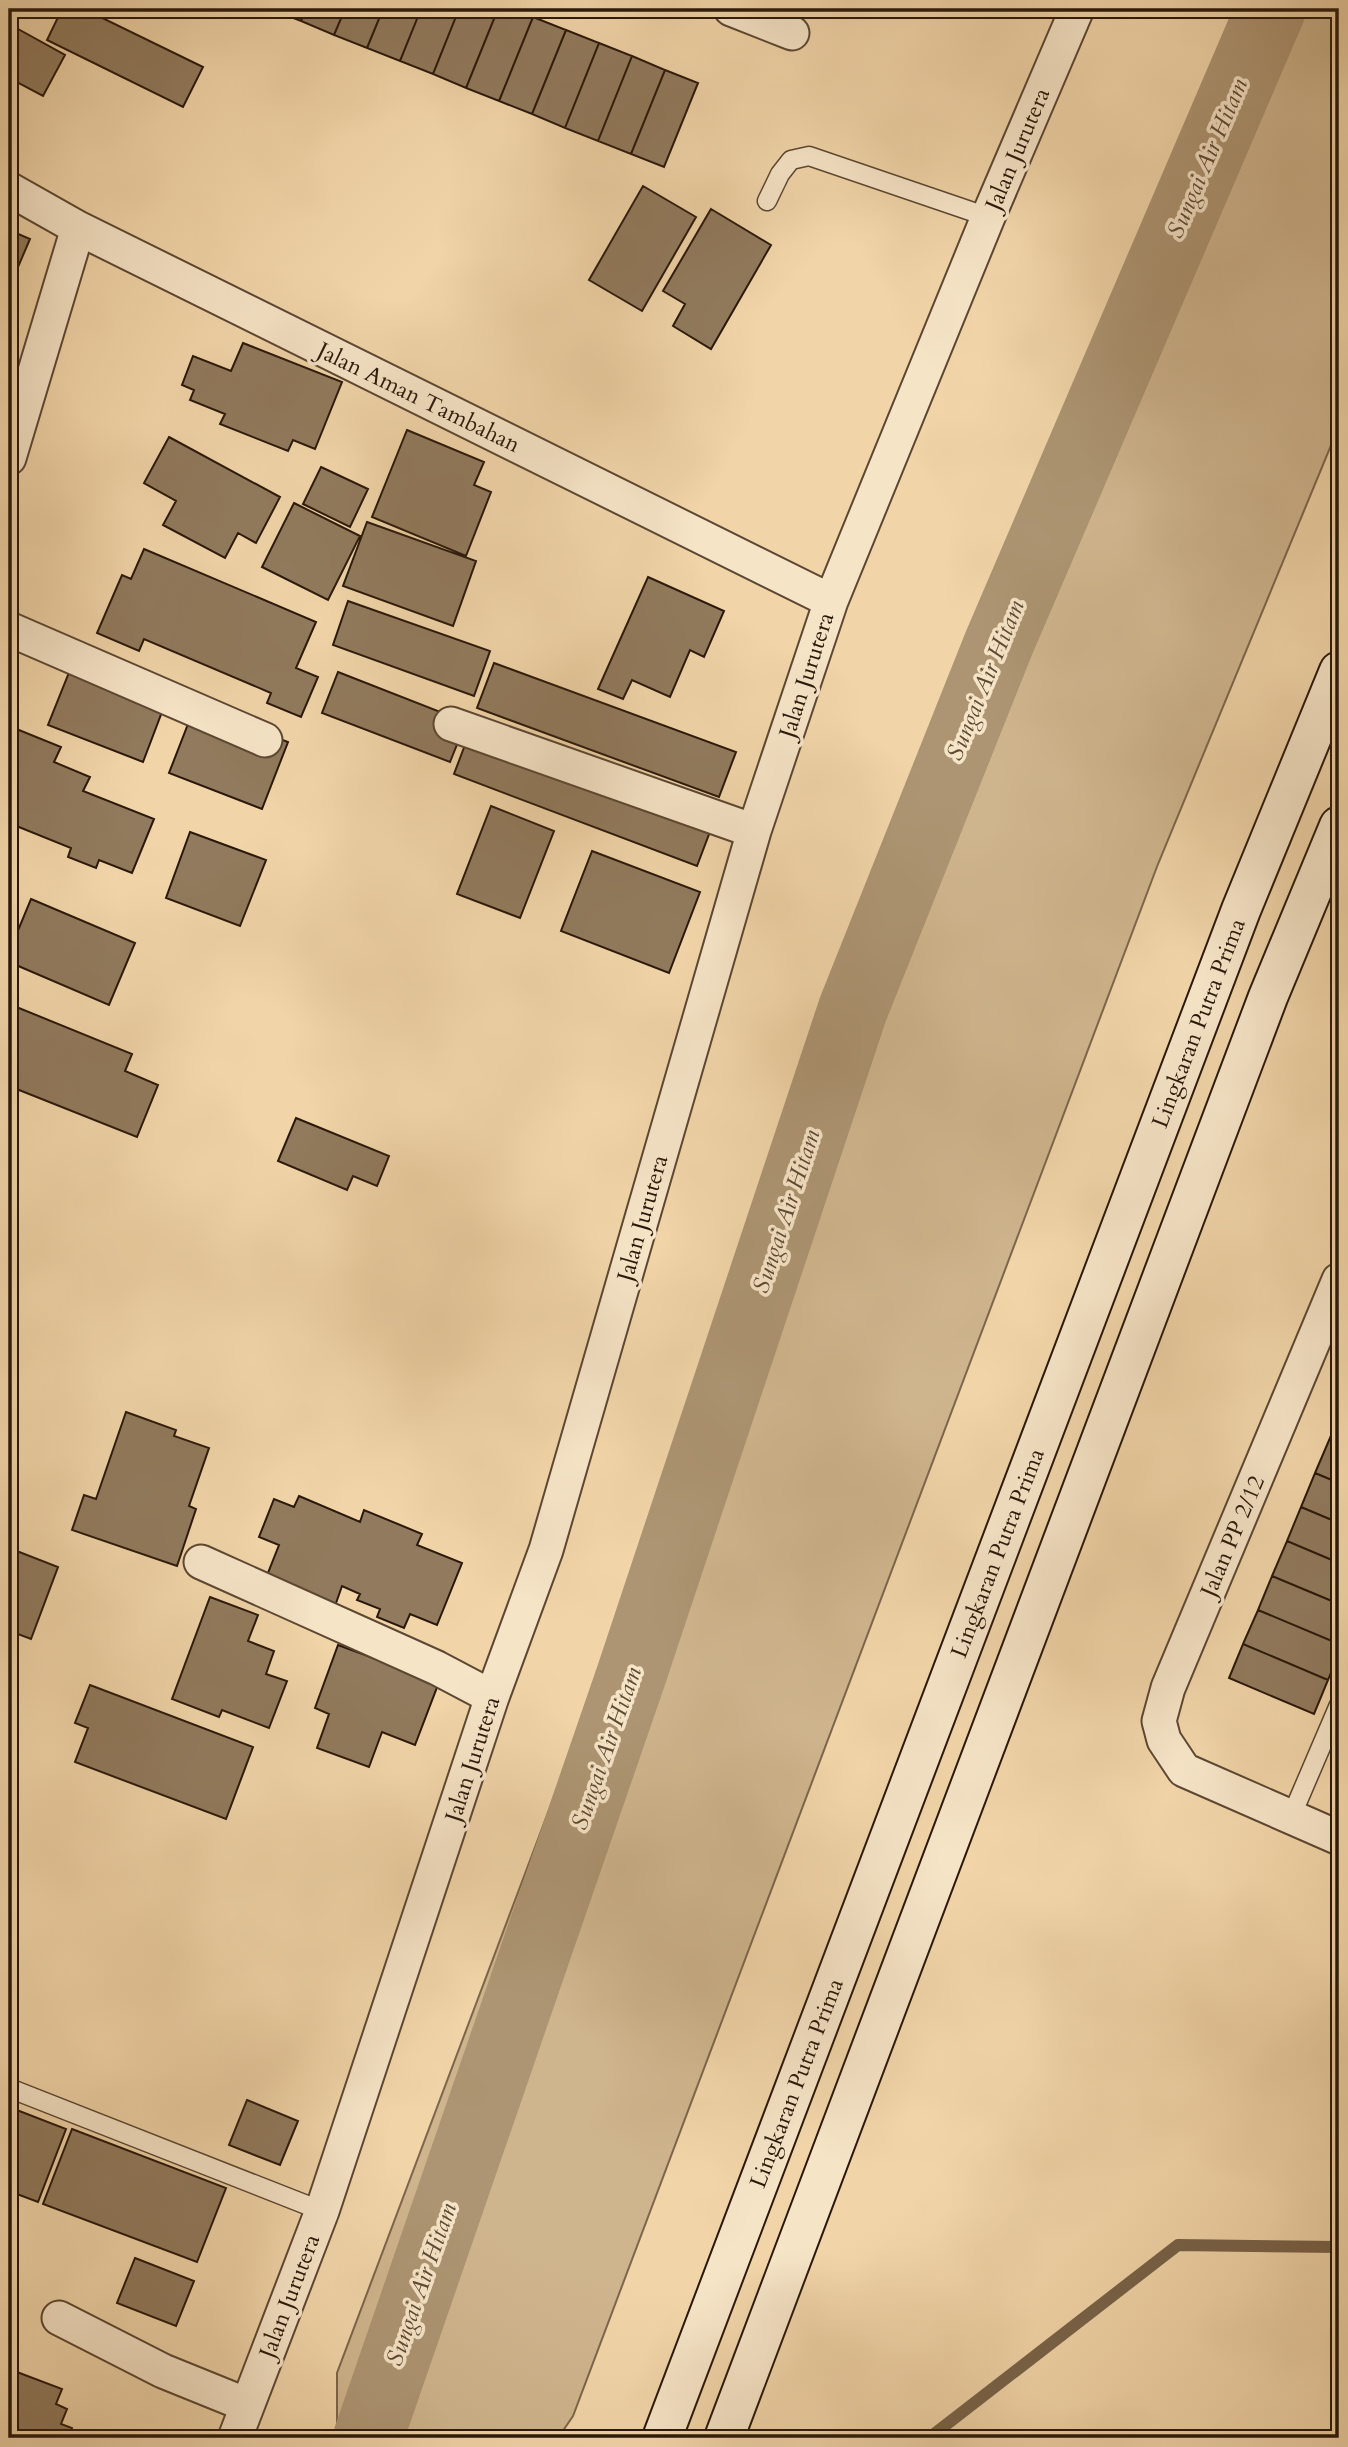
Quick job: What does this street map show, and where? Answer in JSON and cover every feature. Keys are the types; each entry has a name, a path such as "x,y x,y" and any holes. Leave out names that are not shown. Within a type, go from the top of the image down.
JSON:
{"main road":[{"name":"Lingkaran Putra Prima","path":"662,2438 1236,923 1339,671"},
{"path":"724,2438 1268,997 1339,826"}],"street":[{"path":"731,9 792,33"},
{"name":"Jalan Jurutera","path":"235,2438 322,2211 492,1697 545,1550 754,831 831,601 1076,9"},
{"name":"Jalan Aman Tambahan","path":"9,189 78,228 831,601"},
{"path":"9,458 78,228"},
{"path":"9,629 265,740"},
{"path":"451,724 754,831"},
{"name":"Jalan PP 2/12","path":"1339,1280 1168,1688 1159,1721 1171,1754 1184,1770 1339,1838"},
{"path":"201,1562 437,1668 492,1697"},
{"path":"59,2318 163,2371 247,2405"}],"lane":[{"path":"767,201 780,174 791,160 809,156 988,217"},
{"path":"1291,1817 1339,1704"},
{"path":"9,2088 322,2211"}],"shaded area":[{"path":"1256,9 1339,9 1339,426 1158,864 573,2416 558,2438 337,2438 337,2373 938,777"}],"building":[{"path":"62,9 84,9 203,67 183,107 47,40"},
{"path":"270,9 306,9 301,21"},
{"path":"306,9 345,9 334,35 301,21"},
{"path":"345,9 383,9 367,48 334,35"},
{"path":"383,9 421,9 400,61 367,48"},
{"path":"421,9 459,9 433,74 400,61"},
{"path":"459,9 498,9 466,88 433,74"},
{"path":"498,9 514,9 533,17 499,101 466,88"},
{"path":"533,17 566,30 532,114 499,101"},
{"path":"9,24 65,55 43,96 9,78"},
{"path":"566,30 599,43 565,128 532,114"},
{"path":"599,43 632,56 598,141 565,128"},
{"path":"632,56 665,70 631,154 598,141"},
{"path":"665,70 698,83 664,167 631,154"},
{"path":"643,186 696,217 642,311 589,280"},
{"path":"711,209 771,245 711,349 673,326 685,304 663,291"},
{"path":"9,230 30,239 9,288"},
{"path":"243,343 342,382 315,449 293,440 288,451 220,424 225,414 190,400 194,390 182,385 193,356 231,371"},
{"path":"407,430 484,462 474,485 491,492 466,556 372,517"},
{"path":"169,437 280,497 256,543 238,533 225,558 163,525 176,501 144,483"},
{"path":"321,467 368,489 350,527 303,504"},
{"path":"294,503 360,536 328,600 262,567"},
{"path":"367,522 476,561 453,626 343,586"},
{"path":"144,549 316,622 296,668 318,677 301,717 267,703 271,693 144,639 139,651 97,633 122,575 131,579"},
{"path":"648,577 724,611 704,657 690,650 670,697 632,680 623,699 598,689"},
{"path":"348,601 490,651 474,696 333,645"},
{"path":"74,660 168,696 143,762 48,725"},
{"path":"494,663 736,752 719,797 477,708"},
{"path":"338,672 466,722 450,762 322,713"},
{"path":"195,706 288,742 262,809 169,773"},
{"path":"9,726 61,747 54,762 90,777 83,791 154,819 132,873 99,860 96,868 68,857 71,848 9,823"},
{"path":"471,729 714,821 697,866 454,774"},
{"path":"491,806 554,831 520,918 457,894"},
{"path":"190,832 266,860 240,926 166,898"},
{"path":"592,851 700,892 669,973 561,931"},
{"path":"31,899 135,943 109,1005 9,962 9,952"},
{"path":"9,1004 132,1054 125,1071 158,1085 137,1137 9,1086"},
{"path":"296,1118 389,1156 377,1186 353,1176 347,1190 278,1161"},
{"path":"126,1412 176,1430 174,1436 209,1448 189,1506 196,1509 177,1566 72,1530 84,1495 96,1499"},
{"path":"1339,1416 1339,1443 1330,1438"},
{"path":"1330,1438 1339,1443 1339,1483 1315,1473"},
{"path":"1315,1473 1339,1483 1339,1523 1301,1507"},
{"path":"299,1496 360,1522 364,1510 422,1534 417,1545 462,1563 437,1625 410,1614 404,1628 377,1617 380,1609 357,1600 360,1594 342,1586 335,1606 266,1578 279,1545 259,1537 274,1499 294,1507"},
{"path":"1301,1507 1339,1523 1339,1563 1287,1541"},
{"path":"1287,1541 1339,1563 1339,1604 1272,1576"},
{"path":"9,1548 58,1567 31,1639 10,1631 9,1634"},
{"path":"1272,1576 1339,1604 1339,1644 1258,1610"},
{"path":"210,1597 258,1615 248,1641 274,1651 266,1674 287,1681 269,1728 222,1710 219,1717 172,1699"},
{"path":"1258,1610 1339,1644 1339,1654 1328,1680 1243,1644"},
{"path":"1243,1644 1328,1680 1314,1714 1229,1678"},
{"path":"338,1645 439,1682 415,1745 382,1732 369,1767 317,1748 329,1714 315,1708"},
{"path":"90,1685 253,1747 226,1819 75,1762 88,1728 75,1723"},
{"path":"247,2100 298,2121 280,2165 229,2145"},
{"path":"9,2107 66,2129 38,2202 9,2191"},
{"path":"72,2129 226,2188 197,2262 43,2204"},
{"path":"135,2258 194,2281 176,2326 117,2303"},
{"path":"9,2369 62,2389 56,2404 67,2409 61,2424 72,2428 69,2438 9,2438"}],"waterway":[{"name":"Sungai Air Hitam","path":"368,2438 631,1676 853,1009 999,643 1271,9"},
{"path":"929,2438 1178,2245 1339,2247"}]}
